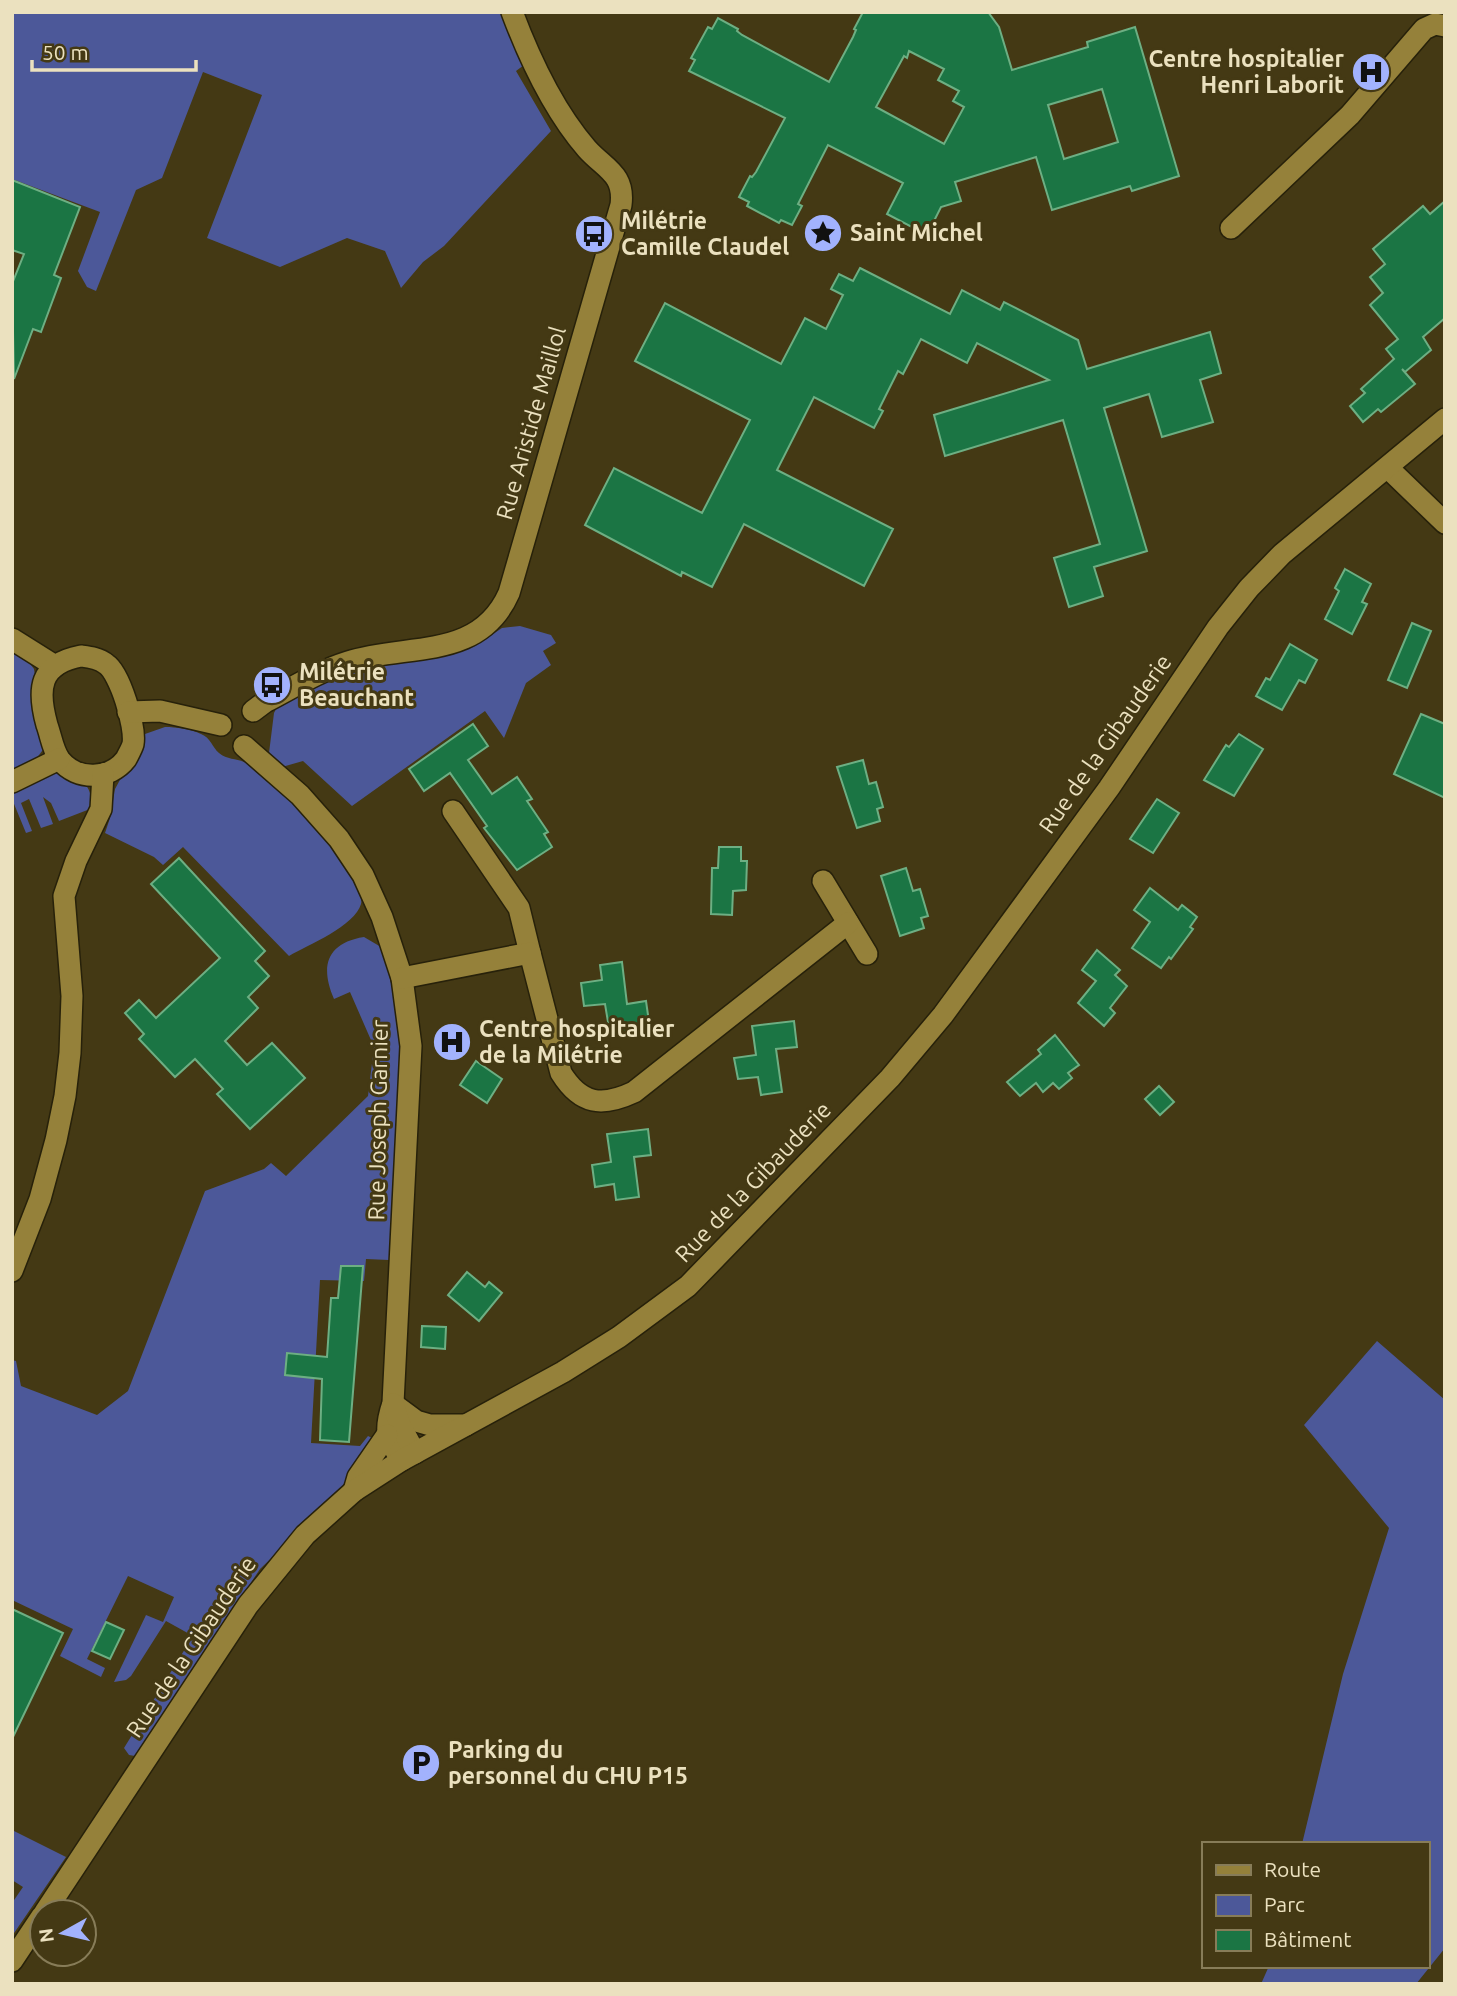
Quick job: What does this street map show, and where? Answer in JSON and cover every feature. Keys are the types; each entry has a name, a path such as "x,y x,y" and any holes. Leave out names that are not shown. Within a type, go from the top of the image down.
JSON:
{"street":[{"name":"Rue Aristide Maillol","path":"253,711 275,697 346,663 369,656 465,639 491,621 509,593 623,192 614,173 589,150 568,125 553,101 512,12"},
{"path":"1231,228 1350,116 1424,29 1435,24 1445,26"},
{"name":"Rue de la Gibauderie","path":"54,1898 247,1605 306,1535 354,1491 585,1358 619,1337 688,1286 890,1078 974,974 1109,788 1218,627 1249,588 1282,554 1445,419"},
{"path":"1388,468 1445,523"},
{"path":"12,639 55,666"},
{"path":"81,656 94,658 106,663 116,673 128,712 133,744 127,758 116,768 103,774 88,776 72,770 60,759 41,704 41,689 55,666 66,659 81,656"},
{"path":"128,712 159,711 221,725"},
{"name":"Rue Joseph Garnier","path":"244,746 300,795 339,839 363,875 382,917 402,978 411,1046 393,1404 387,1435"},
{"path":"12,782 60,759"},
{"path":"12,1272 40,1199 65,1096 72,996 64,896 76,861 102,809 103,774"},
{"path":"453,811 519,908 561,1073 570,1088 584,1098 603,1102 634,1092 848,923"},
{"path":"823,881 867,954"},
{"path":"402,978 530,953"},
{"path":"393,1404 416,1421 430,1425 466,1425"},
{"path":"393,1404 409,1457"},
{"path":"354,1491 358,1477 387,1435 409,1457"},
{"name":"Rue de la Gibauderie","path":"12,1961 28,1937"}],"green space":[{"path":"12,12 502,12 524,65 516,71 551,131 401,288 385,251 347,238 280,267 207,238 262,95 203,72 162,178 136,190 96,291 87,287 78,271 100,212 12,179"},
{"path":"520,626 551,635 556,643 543,651 551,665 526,683 504,738 485,711 352,806 303,761 282,767 269,753 277,707 324,681 351,671 451,655 475,646 502,628"},
{"path":"12,650 28,661 34,669 45,747 36,759 12,770"},
{"path":"165,727 197,732 204,736 225,757 244,762 257,770 295,805 334,849 359,890 361,904 350,920 289,956 183,847 163,865 154,857 105,833 115,789 145,734"},
{"path":"53,772 76,778 87,787 91,800 90,809 59,821 51,803 43,797 53,824 41,828 29,799 21,803 32,831 26,833 12,793"},
{"path":"364,937 381,947 392,988 400,1043 389,1260 366,1259 364,1281 320,1280 311,1443 360,1446 368,1436 376,1440 337,1495 260,1569 135,1756 129,1755 124,1748 193,1636 166,1621 131,1676 126,1680 114,1682 146,1615 163,1622 174,1597 128,1576 87,1659 105,1668 101,1677 60,1656 73,1629 12,1600 12,1360 16,1361 21,1386 97,1415 128,1391 205,1191 264,1169 271,1163 286,1176 368,1096 374,1047 350,992 334,999 327,977 327,967 334,951 351,940"},
{"path":"1377,1341 1445,1400 1445,1948 1429,1968 1429,1842 1302,1842 1343,1674 1389,1528 1304,1425"},
{"path":"12,1830 66,1857 38,1898 28,1898 28,1913 12,1936 12,1903 23,1887 12,1880"},
{"path":"1268,1968 1429,1968 1416,1984 1261,1984"}],"building":[{"path":"863,12 988,12 999,27 1012,70 1088,47 1087,42 1135,27 1179,176 1132,191 1130,186 1052,210 1036,157 955,182 961,201 941,207 927,235 887,214 903,183 828,145 798,204 802,206 792,225 781,220 779,223 747,206 749,202 739,197 750,176 756,172 785,118 689,71 695,60 691,58 708,27 712,29 718,18 738,29 742,35 829,82 853,37 856,30 854,29","holes":["909,51 944,69 938,80 959,91 953,101 964,107 944,144 876,107","1102,89 1118,142 1064,159 1048,105"]},
{"path":"12,180 80,207 54,275 61,278 41,332 33,329 14,379 12,284 24,254 12,250"},
{"path":"1445,201 1445,318 1423,337 1431,350 1405,372 1402,369 1415,384 1381,412 1378,409 1363,422 1350,406 1365,393 1361,389 1394,359 1386,349 1398,339 1370,305 1383,293 1370,277 1385,264 1373,249 1423,206 1430,214"},
{"path":"860,268 950,314 962,290 1000,310 1004,302 1078,340 1087,369 1210,332 1221,373 1200,380 1213,422 1162,437 1149,394 1104,408 1147,551 1094,567 1103,596 1069,607 1054,558 1100,544 1063,420 945,456 934,415 1049,380 977,343 967,363 921,339 903,374 898,371 879,409 883,411 874,428 814,397 777,470 893,529 864,586 744,524 712,587 682,572 681,576 585,525 614,468 702,513 750,420 635,361 665,303 781,364 805,318 826,329 843,295 831,289 839,274 853,281"},
{"path":"1345,569 1371,584 1362,602 1367,604 1352,634 1325,619 1339,591 1335,588"},
{"path":"1412,623 1431,631 1407,688 1388,680"},
{"path":"1290,644 1317,660 1305,683 1299,680 1282,710 1256,696 1266,678 1270,680"},
{"path":"1421,714 1445,724 1445,798 1394,774"},
{"path":"473,724 488,746 468,760 492,794 517,777 532,799 527,801 548,832 544,834 552,847 517,870 484,828 487,826 450,773 424,791 409,769"},
{"path":"1239,734 1263,749 1234,796 1204,780 1226,745 1229,747"},
{"path":"863,760 869,784 876,782 883,807 877,809 880,821 857,828 837,767"},
{"path":"1157,799 1179,813 1153,853 1130,839"},
{"path":"719,847 741,847 741,861 747,861 746,890 733,891 732,915 711,914 712,868 718,868"},
{"path":"179,858 265,951 255,961 269,976 248,997 258,1008 225,1041 247,1065 272,1043 305,1078 250,1129 217,1094 223,1089 195,1059 175,1077 139,1039 144,1034 125,1013 139,1000 156,1018 220,958 151,884"},
{"path":"906,868 913,891 920,889 928,916 921,918 924,928 900,936 881,876"},
{"path":"1150,888 1178,910 1182,905 1197,917 1190,927 1193,929 1161,968 1132,948 1150,922 1134,910"},
{"path":"1097,950 1120,970 1115,975 1127,986 1110,1008 1115,1013 1104,1026 1078,1003 1096,981 1082,970"},
{"path":"622,962 627,1004 646,1001 650,1029 610,1034 605,1004 584,1006 581,983 602,980 600,965"},
{"path":"794,1021 797,1047 776,1049 782,1092 761,1095 758,1077 738,1079 734,1058 756,1055 752,1026"},
{"path":"1055,1035 1079,1065 1068,1073 1072,1078 1059,1089 1053,1083 1043,1092 1036,1083 1020,1096 1007,1082 1041,1054 1038,1050"},
{"path":"476,1061 502,1079 487,1103 460,1085"},
{"path":"1159,1086 1174,1102 1160,1115 1145,1099"},
{"path":"648,1129 651,1155 634,1157 639,1197 616,1200 614,1184 595,1187 592,1165 611,1162 607,1134"},
{"path":"341,1266 363,1266 349,1442 320,1440 322,1379 285,1375 287,1353 327,1357 331,1298 338,1298"},
{"path":"467,1272 485,1287 489,1282 502,1293 479,1321 448,1295"},
{"path":"422,1326 446,1327 445,1349 421,1347"},
{"path":"12,1609 63,1633 12,1739"},
{"path":"106,1622 124,1630 110,1659 92,1651"}],"place":[{"name":"Centre hospitalier Henri Laborit","path":"1371,72"},
{"name":"Saint Michel","path":"823,233"},
{"name":"Milétrie Camille Claudel","path":"594,234"},
{"name":"Milétrie Beauchant","path":"272,685"},
{"name":"Centre hospitalier de la Milétrie","path":"452,1042"},
{"name":"Parking du personnel du CHU P15","path":"421,1763"}]}
